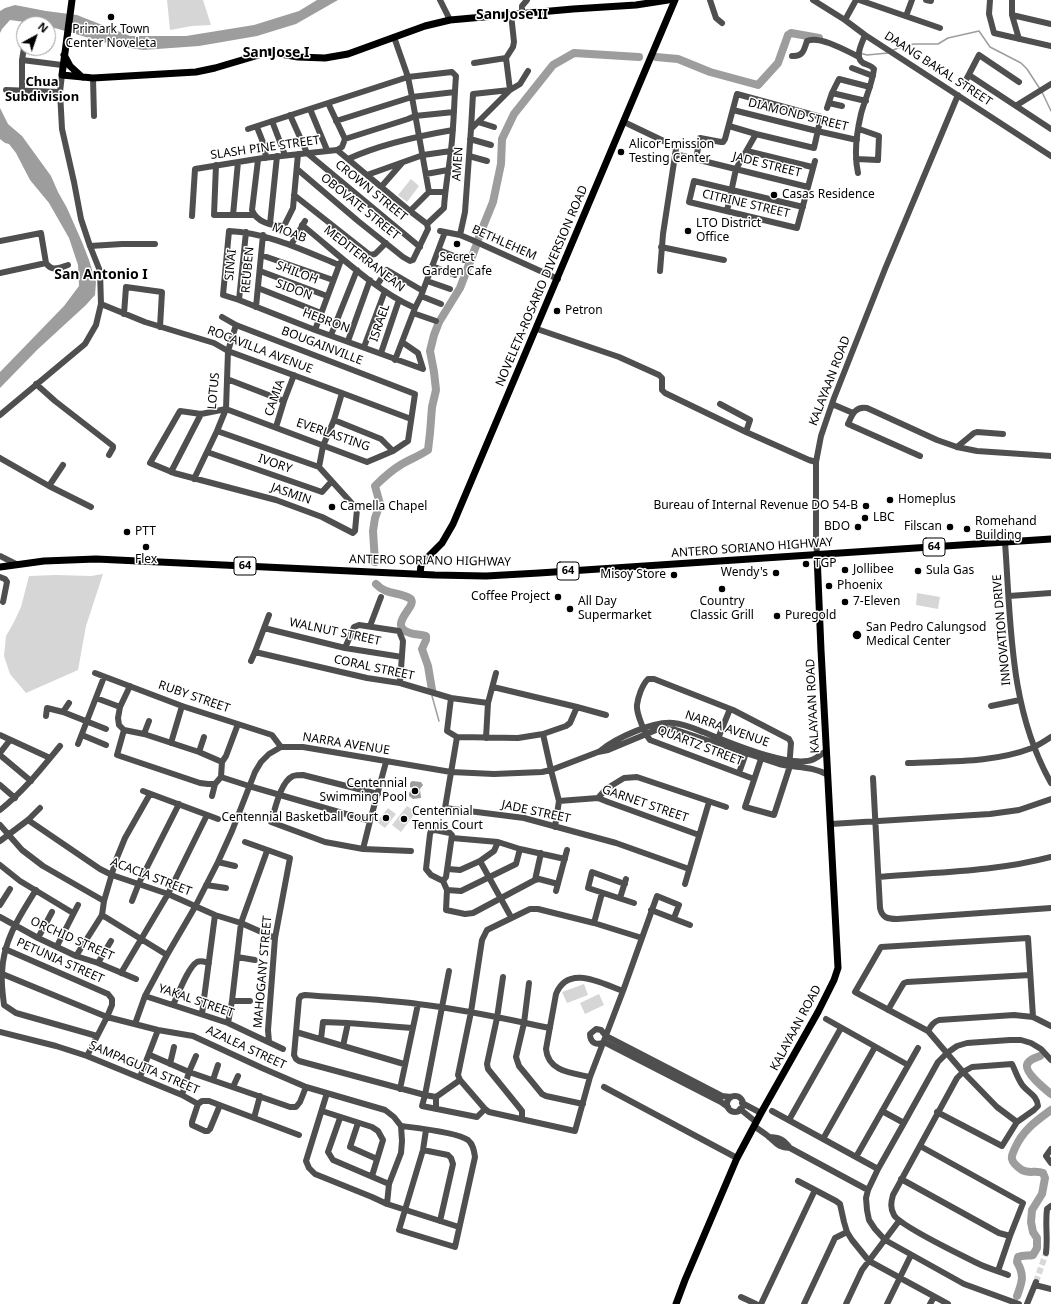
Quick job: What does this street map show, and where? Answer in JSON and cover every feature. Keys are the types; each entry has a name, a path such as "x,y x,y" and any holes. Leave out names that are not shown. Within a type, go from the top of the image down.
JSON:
{"main road":[{"path":"72,0 62,65 62,75 83,78 196,72 269,52 298,57 326,58 348,54 425,26 450,20 636,5 668,0"},
{"name":"NOVELETA-ROSARIO DIVERSION ROAD","path":"420,574 421,565 442,543 453,524 676,0"},
{"path":"64,55 70,66 83,78"},
{"name":"ANTERO SORIANO HIGHWAY","path":"0,567 44,561 96,559 471,576 1051,539"},
{"name":"KALAYAAN ROAD","path":"676,1304 738,1158 761,1113 818,1012 834,980 838,968 817,554"}],"street":[{"path":"440,0 450,20"},
{"path":"522,13 522,5 527,0"},
{"path":"710,0 716,18 722,22"},
{"name":"DAANG BAKAL STREET","path":"813,0 1051,156"},
{"path":"845,20 858,0 940,28"},
{"path":"906,16 912,0"},
{"path":"990,0 989,14 994,33 1051,46"},
{"path":"1012,0 1012,15 1019,39"},
{"path":"510,90 506,58 513,47 514,42 511,14"},
{"path":"1012,15 1051,24"},
{"path":"858,173 856,159 861,114 874,69 862,62 859,56 860,47 865,35"},
{"path":"394,37 408,77 423,155 428,192"},
{"path":"792,56 801,54 807,41 811,40 825,42 859,56"},
{"path":"965,82 979,55 1019,82"},
{"path":"22,91 23,56"},
{"path":"474,63 506,58"},
{"path":"22,60 62,65"},
{"path":"852,68 873,76"},
{"path":"472,129 510,90 520,84 528,71"},
{"path":"248,130 408,77 452,72 456,76 453,130 444,192 444,208 427,224"},
{"path":"0,415 85,344 96,325 101,304 100,271 81,219 62,129 60,92 62,75"},
{"path":"969,75 1051,129"},
{"path":"93,78 94,116"},
{"path":"842,106 828,106 832,93 839,79 870,87"},
{"path":"1017,106 1050,85"},
{"path":"6,90 60,92"},
{"name":"AMEN","path":"460,235 466,212 470,139 472,129 472,94 510,90"},
{"path":"336,121 412,97 455,92"},
{"path":"832,93 866,101"},
{"path":"696,159 700,138 723,142 734,110 737,94 821,117 814,148 729,126"},
{"name":"KALAYAAN ROAD","path":"817,554 816,462 821,436 885,269 958,96"},
{"path":"328,103 345,139 344,144 337,150 427,224 428,229 420,247"},
{"path":"310,109 327,150"},
{"name":"DIAMOND STREET","path":"734,110 857,140"},
{"path":"345,139 415,116 454,112"},
{"path":"290,115 307,153"},
{"path":"272,121 285,155"},
{"path":"478,122 494,127"},
{"path":"624,122 674,146 676,149 661,247 660,271"},
{"path":"257,127 264,145 266,158"},
{"path":"856,159 878,160 879,136 859,129"},
{"path":"348,159 359,154 419,136 453,130"},
{"path":"727,211 736,169 756,134"},
{"path":"470,139 491,145"},
{"name":"SLASH PINE STREET","path":"192,216 195,169 277,156 337,150"},
{"path":"366,175 423,155 451,151"},
{"path":"747,151 812,168"},
{"name":"CROWN STREET","path":"307,153 420,247"},
{"path":"258,160 252,210 254,215 259,220 270,224 284,226 293,208 298,154"},
{"name":"JADE STREET","path":"675,154 808,187"},
{"path":"270,224 277,156"},
{"path":"469,156 488,161"},
{"path":"732,191 803,207 815,160"},
{"path":"234,215 238,162"},
{"path":"381,187 402,162"},
{"path":"216,166 214,215 254,215"},
{"name":"OBOVATE STREET","path":"297,169 410,261 413,260 420,247"},
{"path":"426,174 448,170"},
{"name":"CITRINE STREET","path":"732,191 694,181 689,202 797,228 803,207"},
{"path":"410,211 428,192 444,192"},
{"path":"294,195 370,256 375,254 386,243"},
{"name":"MEDITERRANEAN","path":"291,245 304,223 370,280 414,310 436,321"},
{"name":"MOAB","path":"223,295 229,231 263,235 339,265"},
{"name":"SINAI","path":"239,300 246,232"},
{"name":"BETHLEHEM","path":"439,250 442,232 460,235 558,279"},
{"path":"0,240 41,233 46,264 53,269 68,265"},
{"name":"REUBEN","path":"256,307 263,235"},
{"path":"90,246 155,244"},
{"path":"661,247 724,260"},
{"path":"395,360 439,250 464,260"},
{"path":"261,255 333,280"},
{"path":"315,330 333,280 343,258"},
{"path":"0,273 46,264"},
{"path":"432,266 455,275"},
{"path":"332,335 357,270"},
{"path":"377,285 387,270 422,294 441,304"},
{"name":"SHILOH","path":"260,271 327,296"},
{"path":"348,341 370,280"},
{"path":"427,281 450,289"},
{"path":"124,314 126,286 162,292 160,327"},
{"name":"SIDON","path":"258,288 321,313"},
{"path":"364,347 385,291"},
{"name":"HEBRON","path":"223,295 422,369 423,368 418,353 402,342"},
{"name":"ISRAEL","path":"381,353 399,300"},
{"name":"ROCAVILLA AVENUE","path":"101,304 160,327 214,344 228,351 411,419"},
{"name":"BOUGAINVILLE","path":"222,317 236,325 415,394"},
{"name":"LOTUS","path":"194,478 226,409 228,351 236,325"},
{"path":"537,329 619,357 659,375 662,378 662,390 665,393 746,432 816,462"},
{"name":"CAMIA","path":"276,427 294,375"},
{"path":"227,380 284,401"},
{"path":"36,384 55,401 113,446 109,455"},
{"path":"319,467 323,446 334,420 342,393"},
{"name":"EVERLASTING","path":"226,409 367,462 393,451 408,441 415,394"},
{"path":"720,404 750,420 746,432"},
{"path":"832,404 853,413"},
{"path":"920,456 848,424 853,413 860,408 867,408 937,440 957,447 1051,456"},
{"path":"194,478 171,472 150,463 180,411 202,414 226,409"},
{"path":"171,472 202,414"},
{"path":"334,420 381,439 393,451"},
{"path":"217,431 319,467 331,482"},
{"path":"957,447 977,432 1003,434"},
{"name":"IVORY","path":"207,452 322,492 331,482"},
{"path":"0,458 49,486 91,507"},
{"path":"49,486 63,465"},
{"name":"JASMIN","path":"194,478 276,500 322,517 353,533 355,531 357,509 331,482"},
{"name":"INNOVATION DRIVE","path":"1006,542 1013,660 1020,700 1034,747 1051,783"},
{"path":"0,556 16,564"},
{"path":"0,577 5,579 6,582 3,602"},
{"path":"1009,596 1051,594"},
{"path":"370,626 381,597"},
{"path":"250,661 269,615"},
{"path":"345,648 354,627 359,625 399,631 402,641 400,683"},
{"name":"WALNUT STREET","path":"264,628 345,648 402,657"},
{"name":"CORAL STREET","path":"255,652 367,678 400,683 452,698 488,703"},
{"path":"486,738 488,703 496,672"},
{"name":"RUBY STREET","path":"95,673 182,706 272,734 281,747"},
{"path":"78,744 104,677"},
{"path":"644,732 636,706 644,683 648,679 654,679 730,709 789,740 791,743 790,764 774,815 746,807 761,759"},
{"path":"130,686 120,707 118,718 119,725 124,730 144,734 199,752 222,762"},
{"path":"493,687 578,707 606,716"},
{"path":"96,698 120,707"},
{"path":"452,698 447,731 457,736 518,738 543,734 566,726 570,723 578,707"},
{"path":"991,706 1020,700"},
{"path":"63,712 69,703"},
{"path":"171,743 182,706"},
{"path":"46,716 47,708 63,712 106,729"},
{"path":"717,740 730,709"},
{"path":"144,734 149,721"},
{"path":"212,796 215,784 221,777 222,762 226,756 238,724"},
{"name":"NARRA AVENUE","path":"281,747 303,747 451,772 494,774 551,770 598,752 608,750 644,732 656,730 673,729 717,740 746,751 781,760 790,764 806,762 814,759 826,750"},
{"path":"124,730 117,754 200,783 215,784"},
{"name":"QUARTZ STREET","path":"644,732 650,740 754,779"},
{"path":"543,734 559,801 555,827"},
{"path":"82,735 106,745"},
{"path":"0,736 50,758"},
{"name":"JADE STREET","path":"457,736 445,808 524,818 616,843 689,869"},
{"path":"199,752 204,737"},
{"path":"908,763 987,759 1013,754 1034,747 1051,737"},
{"path":"10,740 0,754 31,781"},
{"path":"0,810 15,798 31,781 60,746"},
{"path":"135,1024 145,996 218,862 255,772 261,762 281,747"},
{"path":"738,773 746,751"},
{"name":"NARRA AVENUE","path":"746,751 761,759 814,768 828,775"},
{"path":"363,849 386,762"},
{"path":"378,794 303,775 294,776 289,779 284,786 271,822 325,842 363,849 411,851"},
{"path":"221,777 370,821"},
{"path":"598,798 606,789 624,778 637,777 726,807"},
{"path":"873,778 881,912 885,917 891,919 1051,908"},
{"path":"0,785 15,798"},
{"path":"143,791 218,819"},
{"path":"76,956 102,915 104,901 116,860 125,838 150,794"},
{"name":"GARNET STREET","path":"559,801 598,798 699,834"},
{"path":"831,824 1005,812 1032,806 1051,799"},
{"path":"685,884 709,802"},
{"path":"132,900 179,804"},
{"path":"0,841 28,820 40,808"},
{"path":"121,973 168,894 207,814"},
{"name":"ACACIA STREET","path":"28,820 100,869 112,875 168,894 215,915 241,923 275,938"},
{"path":"0,824 22,850 44,866 104,901"},
{"path":"443,881 446,877 448,869 452,835 450,833 435,830 431,831 430,834 426,869 432,875 443,881 447,890 446,910 465,914 473,913 500,897 539,879 558,884"},
{"path":"452,838 498,842 520,849 565,859"},
{"path":"228,1023 241,923 267,850 245,842"},
{"path":"448,869 460,870 480,861 494,851 498,842"},
{"path":"447,890 461,891 516,864 520,849"},
{"name":"MAHOGANY STREET","path":"267,850 290,858 275,938 268,1042"},
{"path":"556,891 567,850"},
{"path":"535,880 541,853"},
{"path":"879,877 994,868 1051,857"},
{"path":"480,861 511,917"},
{"path":"218,862 235,866"},
{"path":"0,866 20,881 74,912"},
{"path":"620,898 625,882 592,872 588,888 634,903"},
{"path":"206,885 226,888"},
{"path":"0,905 10,889"},
{"path":"36,890 14,925 5,949 1,973 4,1005 16,1013 97,1036"},
{"path":"594,923 602,893"},
{"path":"642,938 594,923 538,909 530,909 487,930 482,940 471,1012 458,1075 460,1080 485,1109 489,1112 575,1131 590,1077 605,1039 642,938 651,910 657,896 679,905 674,918"},
{"path":"57,946 78,905"},
{"path":"651,910 690,925"},
{"path":"38,938 52,912"},
{"path":"102,915 167,955"},
{"path":"202,1014 215,915"},
{"name":"ORCHID STREET","path":"0,917 38,938 76,956 98,963 136,979"},
{"path":"1017,1122 998,1107 963,1072 928,1031 855,992 879,949 884,946 1028,938 1033,1017"},
{"path":"98,963 111,941"},
{"name":"PETUNIA STREET","path":"5,949 108,994 112,999 112,1005 107,1017 87,1056"},
{"path":"237,957 255,960"},
{"path":"173,1005 191,967 198,962 203,961 209,963"},
{"path":"449,971 443,1008 422,1106 477,1117 485,1109"},
{"name":"AZALEA STREET","path":"1,973 107,1017 158,1030 193,1036 306,1087 385,1110 394,1117 401,1126"},
{"path":"888,1010 904,983 907,982 1030,975"},
{"path":"503,977 497,1018 487,1064 488,1069 522,1111 522,1119"},
{"path":"590,1077 558,1069 548,1059 546,1049 556,994 562,984 575,977 583,977 623,990"},
{"path":"529,983 524,1023 516,1057 519,1066 542,1094 583,1104"},
{"path":"460,1080 436,1097 299,1061 294,1055 299,1000 301,996 305,995 418,1004 471,1012 550,1028"},
{"name":"YAKAL STREET","path":"145,996 228,1023 283,1049"},
{"path":"232,1001 250,1002"},
{"path":"400,1088 418,1004"},
{"path":"928,1031 932,1024 939,1020 1014,1015 1033,1017 1051,1026"},
{"path":"826,1019 908,1065"},
{"path":"321,1039 323,1022 412,1028"},
{"path":"343,1046 348,1023"},
{"path":"789,1120 841,1028"},
{"path":"140,1077 150,1055 158,1030"},
{"name":"SAMPAGUITA STREET","path":"0,1032 56,1046 87,1056 182,1095 198,1104 202,1101 209,1101 299,1135"},
{"path":"296,1032 404,1064"},
{"path":"605,1039 721,1102 733,1111 741,1106"},
{"path":"605,1039 722,1096 738,1097 741,1106 755,1124 769,1137 777,1137 786,1142 790,1148 868,1190"},
{"path":"1019,1304 964,1284 885,1240 869,1220 866,1198 868,1190 878,1169 904,1122 938,1062 947,1052 956,1046 967,1043 1021,1040 1031,1043 1041,1049 1051,1060"},
{"path":"170,1064 174,1047"},
{"path":"823,1139 875,1047"},
{"path":"856,1157 918,1048"},
{"path":"150,1055 189,1072 290,1107 296,1107 300,1102 306,1087"},
{"path":"182,1095 196,1056"},
{"path":"937,1112 1002,1146 1017,1122 1034,1110 1038,1106 1038,1101 1035,1096 1021,1084 1012,1064 972,1067 963,1072 957,1078 937,1112 901,1179 891,1202 891,1208 899,1221 978,1264 1008,1275"},
{"path":"213,1080 218,1065"},
{"path":"233,1087 238,1076"},
{"path":"604,1087 738,1158"},
{"path":"327,1093 309,1148 306,1161 309,1168 315,1174 386,1204 404,1211 459,1227"},
{"path":"254,1118 260,1096"},
{"path":"436,1097 436,1109"},
{"path":"728,1107 727,1102 731,1097"},
{"path":"198,1104 192,1125 205,1131 210,1129 220,1105"},
{"path":"741,1106 761,1113"},
{"path":"772,1110 878,1169"},
{"path":"322,1111 372,1127 378,1131 383,1140 372,1176"},
{"path":"882,1111 904,1122"},
{"path":"340,1118 328,1152 333,1160 389,1184"},
{"path":"358,1123 350,1147 377,1159"},
{"path":"386,1204 389,1184 401,1153 401,1126 426,1130 458,1136 469,1141 473,1147 475,1156 455,1246 399,1230 423,1150 426,1130"},
{"path":"920,1146 1023,1202 998,1271"},
{"path":"1051,1149 1046,1156 1051,1163"},
{"path":"423,1150 448,1155 453,1164 440,1221"},
{"path":"901,1179 999,1233 1010,1236"},
{"path":"798,1181 840,1204 847,1232 869,1261 948,1304"},
{"path":"761,1304 815,1190"},
{"path":"1046,1253 1049,1245 1046,1217 1047,1209 1051,1206"},
{"path":"846,1304 862,1270 899,1221"},
{"path":"804,1304 835,1238 847,1232"},
{"path":"887,1304 911,1255"},
{"path":"1027,1304 1036,1283 1051,1289"},
{"path":"741,1297 756,1304"},
{"path":"930,1304 934,1297"}],"shaded area":[{"path":"167,0 203,0 211,25 192,26 170,30"},
{"path":"317,0 338,0 296,24 257,36 199,46 143,50 117,46 56,28 56,16 16,16 16,21 10,20 0,33 0,11 15,5 77,15 130,36 186,36 254,25 299,11"},
{"path":"0,108 8,124 22,136 51,176 82,242 96,282 95,295 86,305 37,350 0,388 0,372 64,306 79,286 78,265 69,238 49,203 30,180 16,153 9,144 0,139"},
{"path":"411,179 419,186 407,202 398,195"},
{"path":"103,574 86,626 78,670 26,693 10,674 4,656 6,636 21,607 29,576 91,576"},
{"path":"917,593 940,597 938,609 916,605"},
{"name":"Centennial Swimming Pool","path":"412,781 421,782 423,785 420,789 421,798 413,799 409,796 409,793 413,788 410,787 410,783"},
{"name":"Centennial Tennis Court","path":"407,806 416,812 401,832 392,825"},
{"name":"Centennial Basketball Court","path":"388,808 396,814 385,828 377,822"},
{"path":"584,984 588,995 567,1003 562,992"},
{"path":"599,994 604,1005 585,1014 580,1003"}],"waterway":[{"path":"893,50 914,44 938,44 948,38 979,31 990,47 1021,63 1027,69 1040,89"},
{"path":"656,57 678,59 710,72 758,85 778,63 788,35 791,33 819,38"},
{"path":"478,240 493,202 501,164 502,139 514,114 553,65 574,53 639,57"},
{"path":"860,53 867,55 888,53"},
{"path":"1042,92 1051,111"},
{"path":"375,562 373,531 375,518 380,504 375,486 398,466 428,450 432,407 436,390 430,351 439,322 460,288 476,246"},
{"path":"376,584 384,590 411,599 411,604 401,624 404,631 426,636 422,649 428,666 432,690"},
{"path":"432,696 439,721"},
{"path":"1040,1056 1032,1059 1027,1065 1027,1068 1036,1081 1051,1094"},
{"path":"1017,1296 1022,1279 1020,1267 1017,1262 1018,1257 1033,1255 1037,1248 1037,1238 1033,1232 1031,1222 1032,1210 1042,1194 1045,1178 1043,1173 1027,1172 1022,1170 1016,1166 1012,1156 1018,1142 1026,1131 1051,1110"}],"tunnel":[{"path":"1036,1282 1046,1253"}],"place":[{"name":"Primark Town Center Noveleta","path":"111,17"},
{"name":"Alicor Emission Testing Center","path":"621,152"},
{"name":"Casas Residence","path":"774,195"},
{"name":"LTO District Office","path":"688,231"},
{"name":"Secret Garden Cafe","path":"457,244"},
{"name":"Petron","path":"557,311"},
{"name":"Homeplus","path":"890,500"},
{"name":"Bureau of Internal Revenue DO 54-B","path":"866,506"},
{"name":"Camella Chapel","path":"332,507"},
{"name":"LBC","path":"865,518"},
{"name":"BDO","path":"858,527"},
{"name":"Filscan","path":"950,527"},
{"name":"Romehand Building","path":"967,529"},
{"name":"PTT","path":"127,532"},
{"name":"Flex","path":"146,547"},
{"name":"TGP","path":"806,564"},
{"name":"Jollibee","path":"845,570"},
{"name":"Sula Gas","path":"918,571"},
{"name":"Wendy's","path":"776,573"},
{"name":"Misoy Store","path":"674,575"},
{"name":"Phoenix","path":"829,586"},
{"name":"Country Classic Grill","path":"722,589"},
{"name":"Coffee Project","path":"558,597"},
{"name":"7-Eleven","path":"845,602"},
{"name":"All Day Supermarket","path":"570,609"},
{"name":"Puregold","path":"777,616"},
{"name":"San Pedro Calungsod Medical Center","path":"857,635"},
{"name":"Centennial Swimming Pool","path":"415,791"},
{"name":"Centennial Basketball Court","path":"386,818"},
{"name":"Centennial Tennis Court","path":"404,819"}],"district":[{"name":"San Jose II","path":"512,15"},
{"name":"San Jose I","path":"276,53"},
{"name":"Chua Subdivision","path":"42,90"},
{"name":"San Antonio I","path":"101,275"}]}
